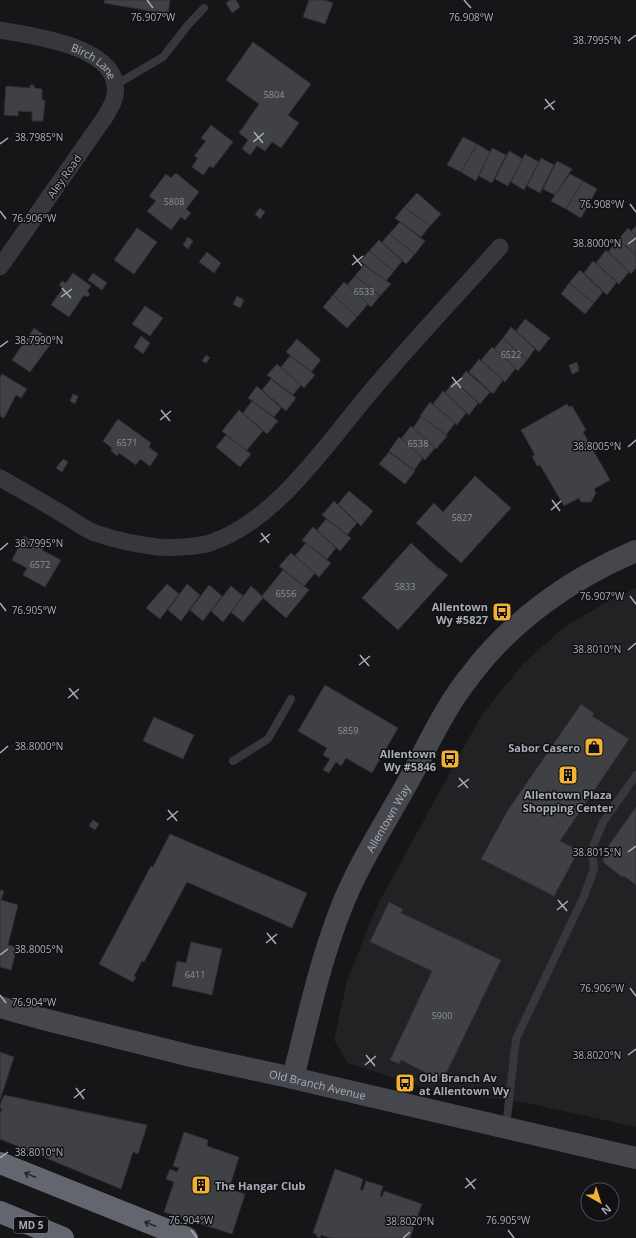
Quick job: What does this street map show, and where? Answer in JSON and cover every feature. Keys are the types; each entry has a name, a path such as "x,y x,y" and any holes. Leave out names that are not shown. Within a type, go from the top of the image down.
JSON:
{"highway":[{"path":"0,1163 187,1238"},
{"name":"MD 5","path":"0,1212 63,1238"}],"main road":[{"name":"Allentown Way","path":"293,1078 323,960 340,910 358,873 447,710 470,676 496,644 524,620 558,593 593,571 636,551"},
{"name":"Old Branch Avenue","path":"0,1007 43,1020 122,1039 636,1158"}],"street":[{"name":"Birch Lane","path":"0,30 56,41 84,50 97,57 109,70 115,85 116,93 112,104 86,143"},
{"name":"Aley Road","path":"0,268 86,143"},
{"path":"0,478 94,532 133,542 159,547 184,546 209,543 229,534 258,516 284,495 340,430 366,396 397,360 500,247"}],"lane":[{"path":"115,85 163,57 188,25 204,8"},
{"path":"233,761 268,739 291,699"},
{"path":"506,1128 516,1039 584,896 594,869 592,849 603,822 636,775"}],"shaded area":[{"path":"636,588 636,1127 526,1103 435,1091 348,1063 334,1040 347,981 376,908 481,716 523,664 564,627 614,598"}],"building":[{"path":"105,0 170,0 168,14 104,3"},
{"path":"230,0 236,0 240,7 232,13 226,3"},
{"path":"309,0 325,0 333,3 325,24 303,17"},
{"path":"253,42 311,84 288,115 299,123 281,148 272,142 265,151 257,146 250,155 242,149 248,140 239,133 259,104 226,80"},
{"path":"30,85 34,85 34,88 42,89 42,100 45,100 43,121 32,121 32,112 18,111 18,116 4,115 6,86 30,88"},
{"path":"211,125 233,142 213,168 210,166 203,175 192,167 198,158 194,156 206,141 201,138"},
{"path":"463,137 477,144 461,172 447,165"},
{"path":"477,144 490,152 476,181 461,172"},
{"path":"492,148 506,155 492,183 479,176"},
{"path":"509,151 523,159 508,186 495,179"},
{"path":"525,154 539,162 524,190 511,182"},
{"path":"541,158 554,165 540,193 527,186"},
{"path":"557,161 572,169 555,195 543,189"},
{"path":"176,173 199,192 186,209 191,213 185,220 181,217 171,230 147,211 156,201 149,196 166,174 171,178"},
{"path":"570,174 583,181 566,209 551,201"},
{"path":"583,181 597,189 581,218 566,209"},
{"path":"417,193 441,214 430,226 404,207"},
{"path":"404,207 430,226 421,237 395,218"},
{"path":"260,208 265,212 260,219 255,214"},
{"path":"400,222 425,241 415,254 389,234"},
{"path":"636,226 636,236 631,231"},
{"path":"137,228 157,242 134,274 114,260"},
{"path":"628,228 636,236 636,255 618,240"},
{"path":"389,234 415,254 406,264 382,242"},
{"path":"188,237 193,241 188,249 183,245"},
{"path":"379,240 402,261 394,271 369,251"},
{"path":"618,240 636,255 636,268 631,274 608,252"},
{"path":"606,250 629,272 619,284 596,263"},
{"path":"369,251 394,271 386,281 360,261"},
{"path":"207,252 221,263 214,273 199,262"},
{"path":"593,261 617,282 607,295 584,273"},
{"path":"364,265 391,284 380,296 355,276"},
{"path":"580,270 603,292 594,303 569,283"},
{"path":"73,273 91,286 87,291 90,294 87,297 84,295 69,317 51,305 63,288 59,285 62,281 66,283"},
{"path":"93,273 107,283 102,290 88,280"},
{"path":"355,276 380,296 371,307 347,285"},
{"path":"344,282 368,304 357,317 333,295"},
{"path":"569,283 594,303 585,314 561,294"},
{"path":"333,295 357,317 347,328 323,307"},
{"path":"237,296 244,300 240,308 233,304"},
{"path":"145,306 163,318 150,336 132,324"},
{"path":"525,319 550,338 539,352 516,331"},
{"path":"511,327 535,349 527,360 503,338"},
{"path":"34,328 53,341 30,372 12,360"},
{"path":"141,336 150,343 143,354 134,347"},
{"path":"503,338 527,360 518,371 494,349"},
{"path":"297,339 321,360 311,372 286,352"},
{"path":"492,347 516,368 505,382 481,360"},
{"path":"206,355 210,358 206,363 202,361"},
{"path":"290,356 315,375 304,388 281,367"},
{"path":"479,359 503,380 493,394 469,372"},
{"path":"577,362 579,371 572,374 569,365"},
{"path":"277,364 301,385 293,395 267,375"},
{"path":"466,371 490,392 480,404 457,383"},
{"path":"2,374 27,389 21,398 16,395 4,418 0,416 0,378"},
{"path":"271,379 296,398 286,411 262,390"},
{"path":"454,381 478,403 469,415 445,393"},
{"path":"257,386 281,408 274,417 248,398"},
{"path":"443,391 466,413 457,425 433,404"},
{"path":"73,394 78,396 75,404 70,401"},
{"path":"252,401 278,421 267,434 243,413"},
{"path":"430,402 455,423 446,435 420,416"},
{"path":"567,404 569,407 572,406 586,430 583,432 610,480 594,489 596,493 591,502 581,502 579,498 564,506 540,465 537,466 532,456 535,455 521,430"},
{"path":"239,410 263,431 246,451 222,431"},
{"path":"421,416 447,436 436,449 413,428"},
{"path":"118,419 151,443 149,447 158,454 150,466 140,459 136,465 119,453 117,456 111,451 112,448 103,441"},
{"path":"411,426 435,448 425,460 401,439"},
{"path":"226,435 251,454 240,467 216,447"},
{"path":"399,437 423,458 414,470 389,451"},
{"path":"389,452 415,471 405,484 379,464"},
{"path":"63,459 68,462 62,472 56,468"},
{"path":"475,476 511,508 461,563 416,523 434,503 443,512"},
{"path":"349,491 373,511 361,526 338,504"},
{"path":"334,501 357,523 347,535 322,515"},
{"path":"326,519 351,538 340,551 317,530"},
{"path":"313,527 336,548 327,559 302,540"},
{"path":"24,536 44,547 42,550 61,560 45,587 23,575 27,568 12,560"},
{"path":"306,543 331,563 319,577 295,556"},
{"path":"411,543 439,569 448,575 398,630 362,598"},
{"path":"291,553 315,573 304,586 279,566"},
{"path":"283,570 309,590 286,618 262,596"},
{"path":"167,584 179,594 160,619 146,608"},
{"path":"187,584 200,595 181,621 168,610"},
{"path":"209,585 222,596 203,621 190,610"},
{"path":"231,586 243,596 223,622 211,611"},
{"path":"251,586 263,598 243,622 231,612"},
{"path":"325,685 398,728 372,773 346,758 341,766 336,762 329,773 323,770 330,759 323,755 327,748 298,731"},
{"name":"Allentown Plaza Shopping Center","path":"581,704 594,713 592,716 629,739 560,841 579,850 554,896 481,859 508,810"},
{"path":"154,717 194,735 183,759 143,741"},
{"path":"636,807 636,885 624,876 622,877 603,862 604,852"},
{"path":"93,820 99,824 95,830 89,826"},
{"path":"170,834 307,893 292,928 187,882 144,962 142,961 134,976 136,977 133,982 99,964 151,866 153,867"},
{"path":"0,890 4,891 1,900 18,905 8,945 17,947 11,970 0,967"},
{"path":"389,902 403,909 401,913 501,960 444,1078 432,1076 401,1060 399,1064 390,1060 432,971 370,942"},
{"path":"191,942 222,949 212,995 172,986 177,961 186,963"},
{"path":"0,1052 14,1057 0,1100"},
{"path":"404,1076 415,1079 415,1081 403,1079"},
{"path":"4,1095 147,1125 138,1154 133,1152 121,1189 0,1139 0,1114 2,1109 0,1108 0,1105"},
{"name":"The Hangar Club","path":"184,1132 208,1140 207,1146 239,1157 229,1189 245,1194 232,1234 164,1212 174,1182 166,1179 170,1169 177,1172 179,1168 173,1166"},
{"path":"335,1169 363,1179 360,1190 363,1190 366,1181 383,1186 380,1196 382,1197 384,1191 422,1204 410,1238 330,1238 321,1235 320,1238 316,1236 316,1234 313,1233"}],"place":[{"name":"Allentown Wy #5827","path":"502,612"},
{"name":"Sabor Casero","path":"594,747"},
{"name":"Allentown Wy #5846","path":"450,759"},
{"name":"Allentown Plaza Shopping Center","path":"568,775"},
{"name":"Old Branch Av at Allentown Wy","path":"405,1083"},
{"name":"The Hangar Club","path":"201,1185"}]}
